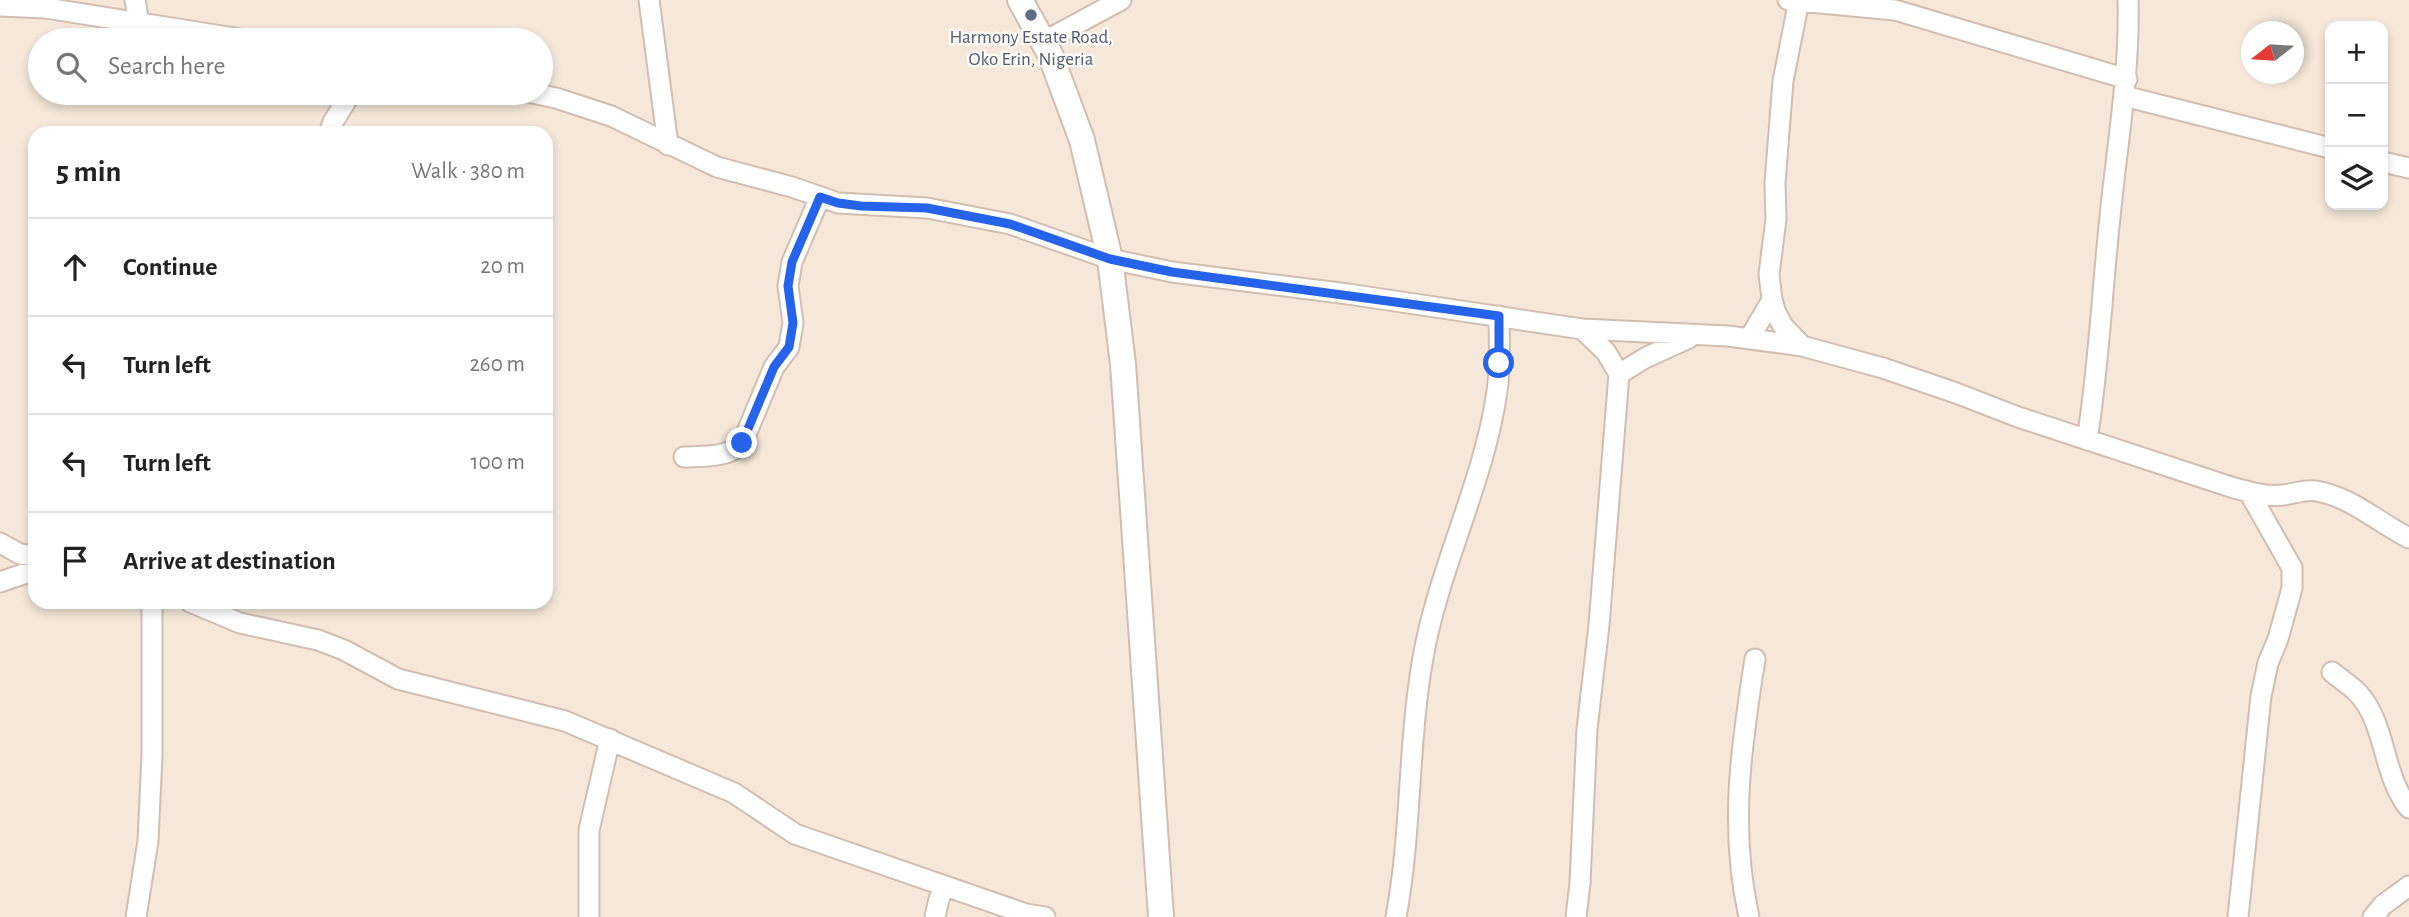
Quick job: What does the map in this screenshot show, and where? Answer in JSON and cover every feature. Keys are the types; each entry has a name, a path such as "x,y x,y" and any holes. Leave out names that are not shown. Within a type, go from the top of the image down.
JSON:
{"street":[{"path":"135,0 139,23"},
{"path":"649,0 668,145"},
{"path":"1020,0 1043,42 1082,140 1110,259 1123,364 1161,917"},
{"path":"1043,42 1121,0"},
{"path":"2087,440 2095,387 2104,276 2126,88 2127,0"},
{"path":"1802,346 1783,326 1772,300 1769,274 1776,219 1775,183 1783,82 1795,1 1895,10 2126,88 2327,147"},
{"path":"0,6 46,8 171,28"},
{"path":"553,97 611,116 717,167 838,203 927,208 1010,224 1110,259 1172,272 1348,294 1582,329 1749,339 1802,346 1883,368 2087,440 2263,496 2312,490 2336,496 2358,506 2388,528 2409,538"},
{"path":"331,126 343,105"},
{"path":"2388,163 2409,168"},
{"path":"684,457 718,455 733,451 742,443 774,367 789,347 793,323 788,286 792,262 820,197"},
{"path":"1749,339 1772,300"},
{"path":"1396,917 1405,851 1413,721 1426,640 1492,416 1497,392 1499,316"},
{"path":"1576,917 1587,729 1599,625 1619,374 1606,352 1582,329"},
{"path":"1619,374 1645,358 1693,336"},
{"path":"2238,917 2261,696 2268,663 2292,588 2292,568 2249,492"},
{"path":"0,543 20,554 28,555"},
{"path":"0,582 28,572"},
{"path":"136,917 148,841 152,756 152,609"},
{"path":"207,609 240,623 318,640 344,650 398,679 565,721 734,793 794,834 1026,914 1045,917"},
{"path":"1749,917 1738,860 1739,783 1743,731 1755,659"},
{"path":"2332,672 2359,694 2374,719 2394,787 2409,808"},
{"path":"589,917 589,830 610,739"},
{"path":"935,917 945,886"},
{"path":"2373,917 2383,905 2409,886"}],"shaded area":[{"path":"0,0 2409,0 2409,917 0,917"}],"place":[{"name":"Harmony Estate Road, Oko Erin, Nigeria","path":"1031,15"}],"route":[{"path":"742,443 774,367 789,347 793,323 788,286 792,262 820,197 861,206 927,208 1010,224 1110,259 1172,272 1499,316 1499,363"}]}
